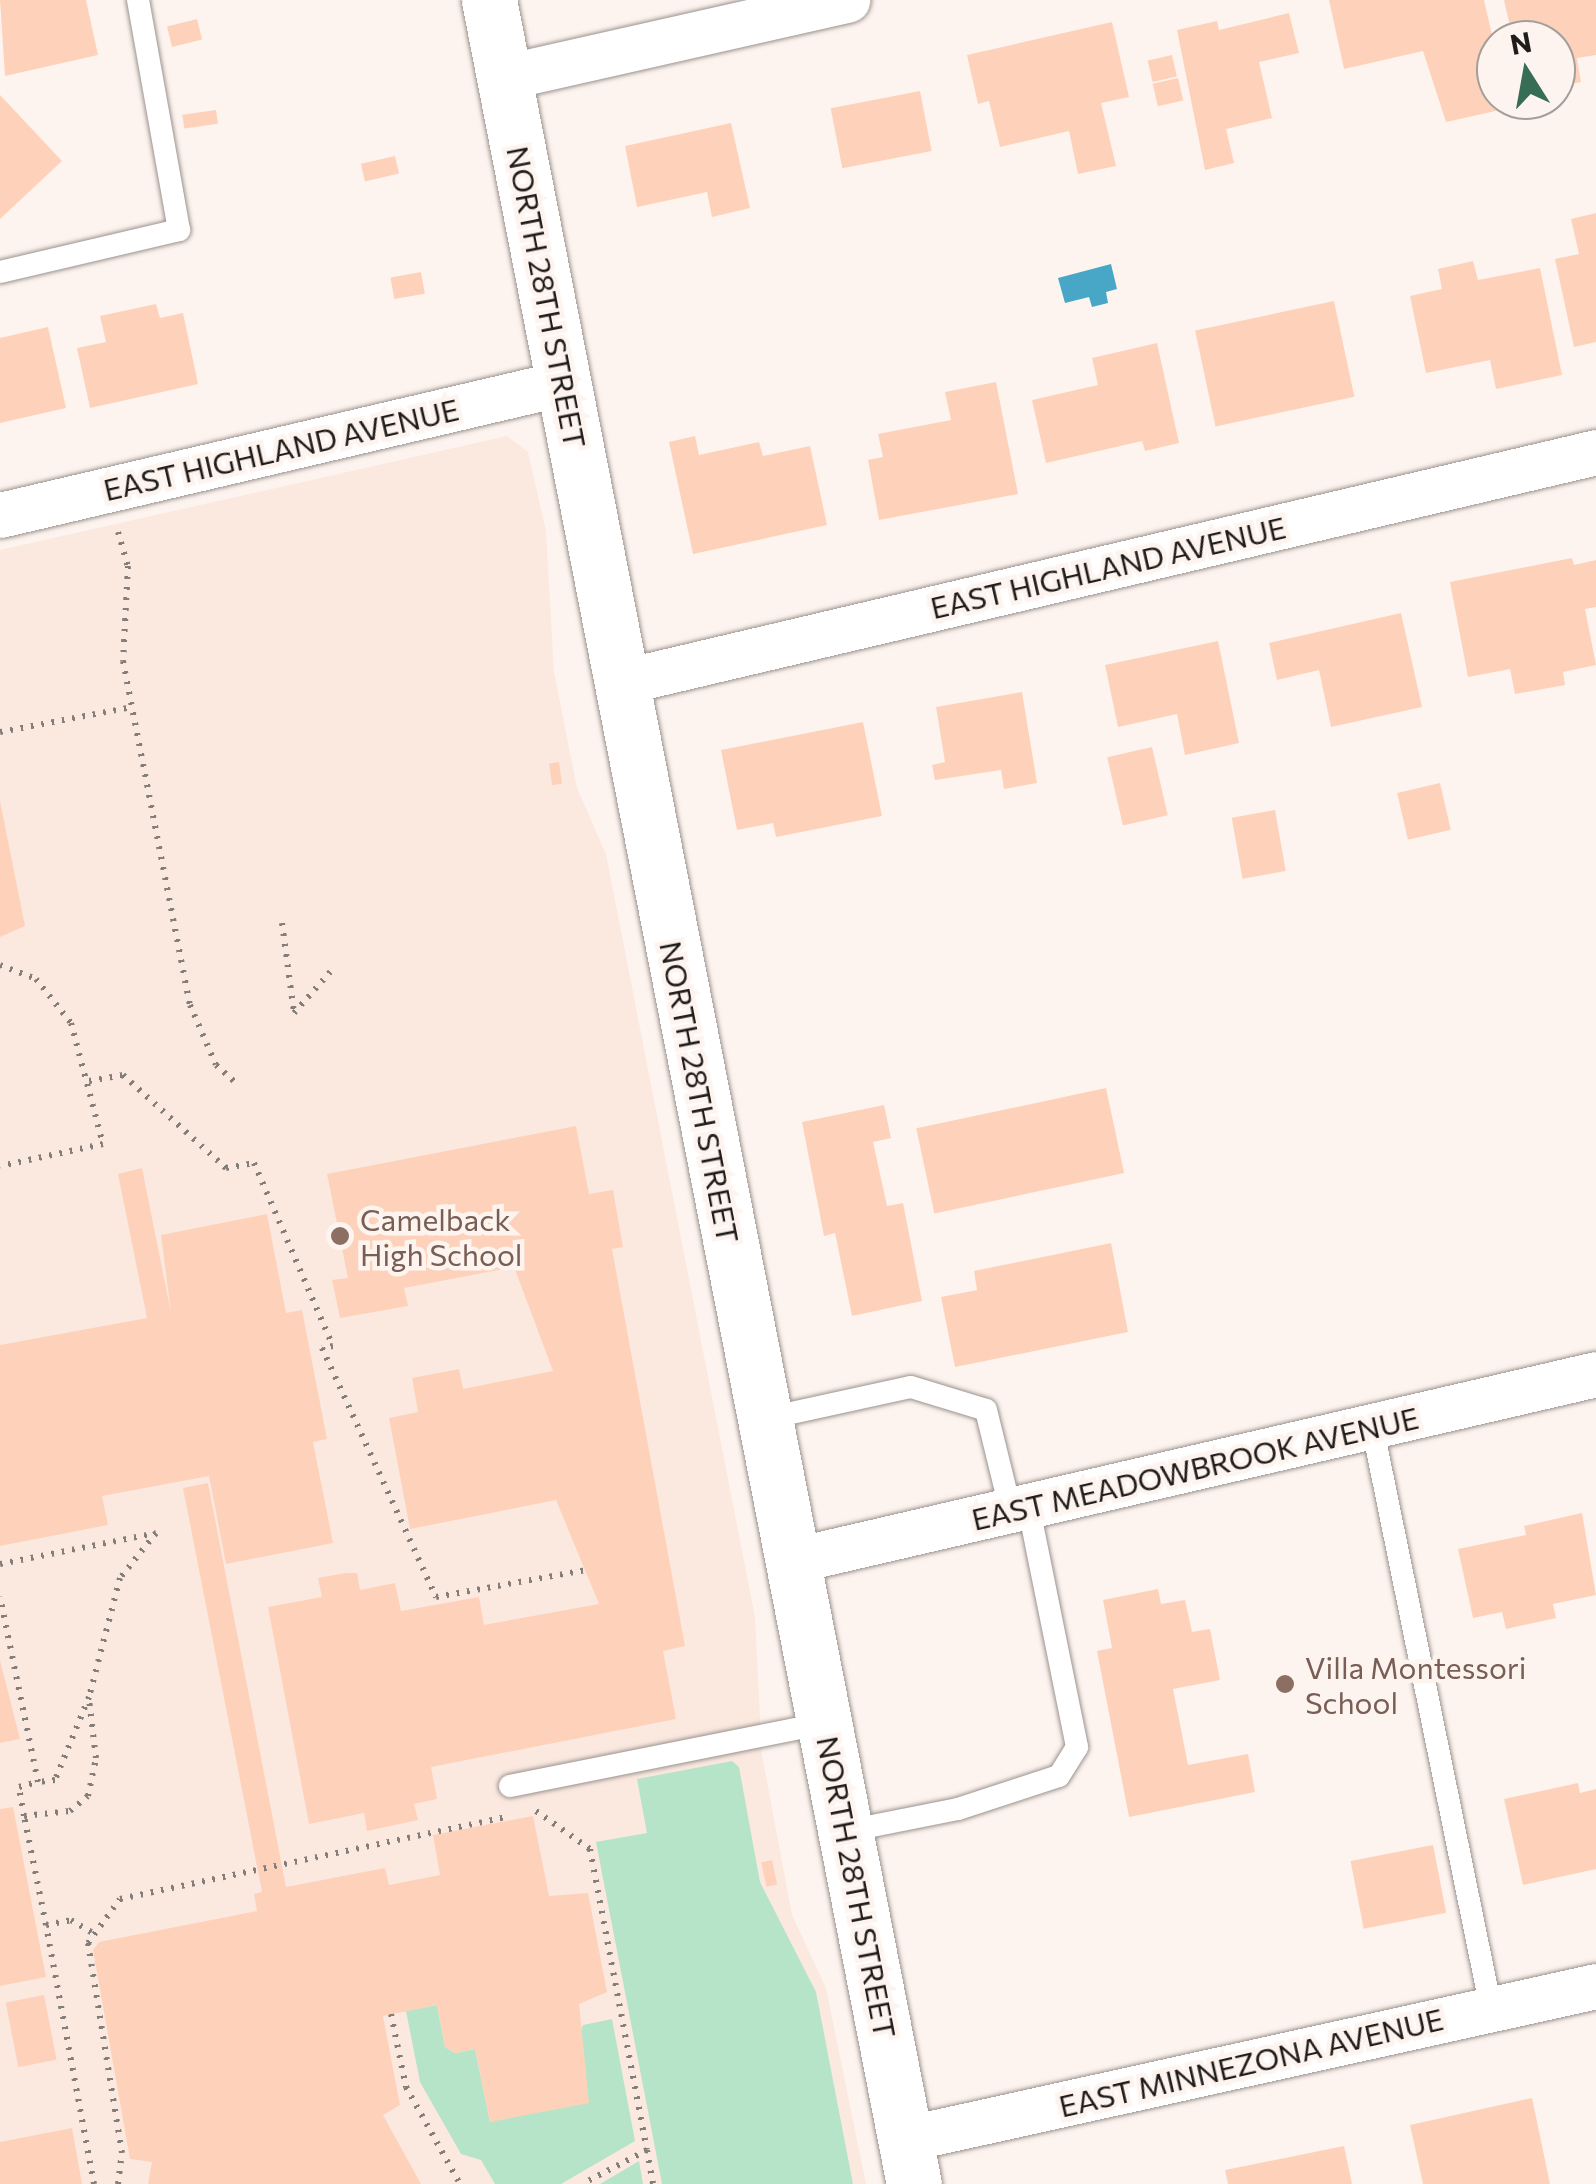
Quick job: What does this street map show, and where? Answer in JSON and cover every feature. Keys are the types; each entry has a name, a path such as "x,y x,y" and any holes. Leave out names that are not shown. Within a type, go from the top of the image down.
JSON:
{"street":[{"name":"NORTH 28TH STREET","path":"489,0 910,2162"},
{"path":"505,78 847,0"},
{"name":"EAST HIGHLAND AVENUE","path":"0,515 563,383"},
{"name":"EAST HIGHLAND AVENUE","path":"621,682 1596,452"},
{"name":"EAST MEADOWBROOK AVENUE","path":"794,1560 1596,1374"},
{"name":"EAST MINNEZONA AVENUE","path":"910,2162 1492,2009 1596,1986"}],"lane":[{"path":"0,272 178,230 138,0"},
{"path":"764,1419 911,1387 986,1410 1020,1510 1077,1747 1059,1776 958,1809 847,1831"},
{"path":"1372,1425 1492,2009"},
{"path":"510,1786 826,1724"}],"path":[{"path":"118,532 128,566 123,661 190,1005 216,1065 235,1082"},
{"path":"0,732 132,706"},
{"path":"282,924 294,1014 330,972"},
{"path":"0,965 21,970 54,998 72,1023 104,1144 0,1166"},
{"path":"89,1081 123,1075 226,1168 254,1163 332,1346 322,1348 436,1597 586,1570"},
{"path":"0,1564 156,1532 120,1578 89,1697 56,1780 19,1787 94,2184"},
{"path":"0,1596 38,1782"},
{"path":"24,1816 70,1811 88,1796 96,1758 89,1697"},
{"path":"118,2184 122,2153 88,1943 120,1899 536,1810 590,1849 653,2184"},
{"path":"46,1925 71,1920 94,1934"},
{"path":"391,2014 406,2087 460,2184"},
{"path":"582,2184 647,2150"}],"shaded area":[{"name":"Camelback High School","path":"507,436 528,452 546,531 554,672 577,788 606,854 755,1617 762,1755 792,1915 826,1988 866,2184 0,2184 0,550"}],"green space":[{"path":"732,1761 739,1767 760,1882 816,1992 853,2184 662,2184 596,1842 647,1833 637,1779"},
{"path":"437,2005 445,2047 455,2053 475,2049 490,2122 587,2094 580,2034 583,2025 612,2019 635,2141 561,2184 495,2184 481,2160 461,2154 420,2082 406,2011"},
{"path":"639,2161 643,2184 600,2184"}],"water":[{"path":"1111,264 1117,289 1106,292 1108,303 1092,307 1089,297 1065,303 1058,278"}],"building":[{"path":"0,0 86,0 98,55 5,76"},
{"path":"1329,0 1484,0 1489,20 1476,20 1476,115 1446,122 1423,51 1344,69"},
{"path":"1504,0 1596,0 1596,55 1577,58 1581,82 1576,83 1576,20 1508,20"},
{"path":"1289,13 1299,53 1259,62 1272,118 1226,129 1234,163 1205,170 1177,30 1217,21 1219,30"},
{"path":"197,19 202,39 172,47 167,26"},
{"path":"1112,22 1129,97 1101,103 1116,166 1078,174 1069,131 1000,147 989,101 978,104 967,55"},
{"path":"1172,55 1177,76 1153,82 1148,61"},
{"path":"1178,78 1183,100 1158,106 1153,84"},
{"path":"920,91 932,151 842,168 831,108"},
{"path":"0,95 62,161 0,219"},
{"path":"216,110 218,124 184,129 182,115"},
{"path":"731,123 750,208 712,217 707,192 637,207 625,146"},
{"path":"395,156 399,174 365,181 361,164"},
{"path":"1596,213 1596,342 1574,347 1555,259 1579,254 1571,219"},
{"path":"1473,261 1478,280 1540,268 1562,375 1496,389 1490,360 1426,373 1410,296 1442,289 1438,269"},
{"path":"421,272 425,294 394,299 390,277"},
{"path":"1334,301 1354,397 1215,426 1195,331"},
{"path":"156,304 160,318 183,313 198,384 90,408 77,348 106,342 100,316"},
{"path":"48,327 66,408 0,423 0,338"},
{"path":"1157,343 1179,443 1145,451 1142,441 1046,463 1032,400 1098,385 1092,358"},
{"path":"996,382 1018,494 879,520 868,460 883,457 878,434 951,420 945,392"},
{"path":"695,436 699,455 759,442 763,456 810,446 827,525 693,554 669,442"},
{"path":"1572,558 1574,565 1596,560 1596,607 1585,609 1596,665 1563,672 1565,685 1515,694 1510,669 1468,677 1450,582"},
{"path":"1401,613 1422,707 1331,727 1319,670 1277,680 1269,643"},
{"path":"1218,641 1239,743 1185,755 1177,714 1118,727 1105,665"},
{"path":"1022,692 1037,783 1004,789 1001,770 935,780 932,765 945,762 936,707"},
{"path":"863,722 882,816 776,837 773,823 737,830 721,750"},
{"path":"1152,747 1168,815 1123,826 1107,757"},
{"path":"559,762 562,784 552,785 549,763"},
{"path":"1440,783 1451,830 1408,840 1397,793"},
{"path":"0,801 25,926 0,937"},
{"path":"1275,810 1286,871 1242,879 1232,818"},
{"path":"1106,1088 1124,1173 934,1213 916,1128"},
{"path":"884,1105 891,1138 873,1142 887,1206 903,1203 922,1301 852,1316 835,1233 824,1236 802,1122"},
{"path":"576,1126 589,1194 613,1190 623,1247 612,1249 685,1646 663,1651 676,1719 431,1767 437,1799 414,1804 418,1820 367,1831 364,1813 309,1824 268,1607 322,1597 318,1578 346,1573 357,1573 360,1590 395,1583 401,1611 479,1597 484,1625 599,1604 556,1500 410,1529 389,1418 418,1412 412,1378 459,1369 463,1389 553,1371 514,1267 404,1288 408,1306 340,1318 332,1280 348,1278 327,1174"},
{"path":"142,1168 171,1313 161,1235 267,1214 286,1313 302,1310 327,1439 313,1442 333,1543 226,1564 209,1476 102,1496 108,1525 0,1546 0,1345 147,1318 118,1174"},
{"path":"1111,1243 1128,1332 955,1367 941,1297 977,1290 974,1271"},
{"path":"208,1483 286,1887 385,1868 389,1885 440,1875 433,1835 533,1816 549,1896 588,1893 607,1992 579,2004 589,2103 490,2122 475,2049 455,2053 445,2047 437,2005 383,2016 400,2105 383,2115 421,2184 148,2184 152,2162 130,2159 93,1950 99,1942 257,1911 254,1894 262,1892 183,1488"},
{"path":"1582,1513 1596,1595 1553,1604 1556,1618 1506,1629 1502,1612 1473,1618 1458,1549 1526,1535 1524,1526"},
{"path":"1158,1589 1161,1604 1185,1600 1192,1632 1210,1629 1220,1680 1173,1689 1188,1765 1248,1754 1255,1792 1129,1817 1097,1651 1112,1648 1103,1600"},
{"path":"0,1660 20,1739 0,1743"},
{"path":"1578,1783 1580,1793 1596,1789 1596,1869 1523,1885 1504,1799"},
{"path":"13,1807 46,1977 0,1986 0,1809"},
{"path":"1433,1845 1446,1913 1364,1929 1351,1861"},
{"path":"772,1860 777,1884 766,1887 761,1862"},
{"path":"44,1995 57,2060 18,2067 6,2002"},
{"path":"1532,2098 1550,2184 1423,2184 1410,2125"},
{"path":"72,2128 82,2184 0,2184 0,2142"},
{"path":"1344,2146 1352,2184 1228,2184 1225,2170"}],"place":[{"name":"Camelback High School","path":"340,1236"},
{"name":"Villa Montessori School","path":"1285,1684"}]}
